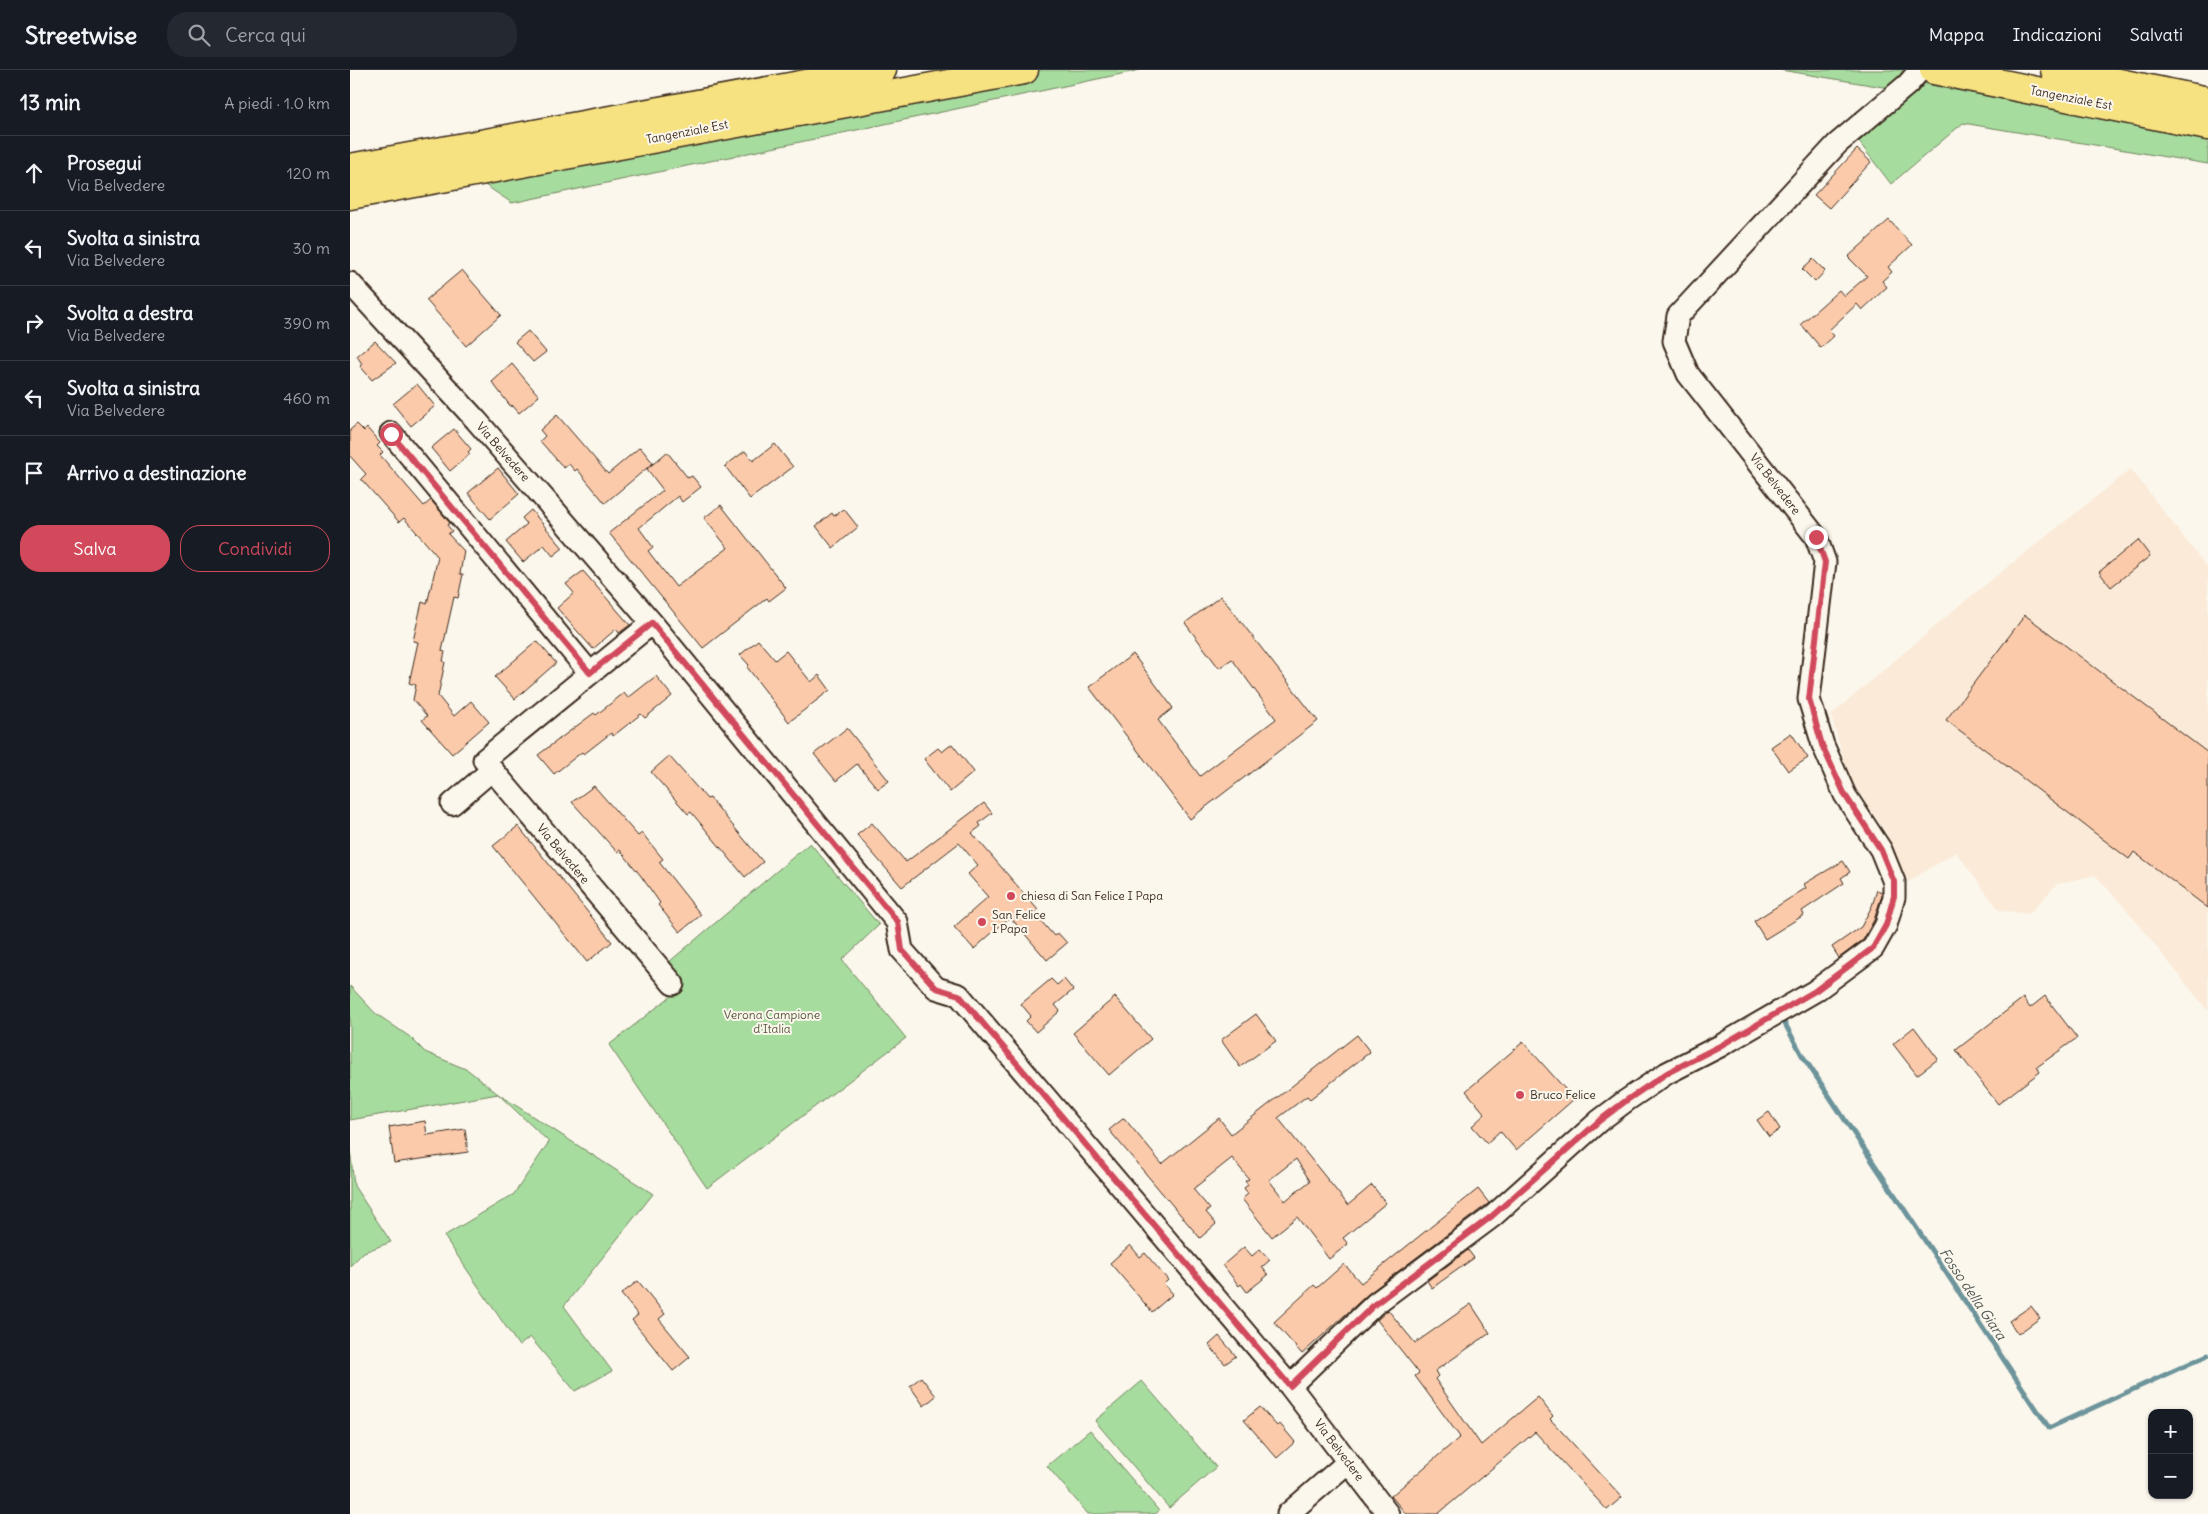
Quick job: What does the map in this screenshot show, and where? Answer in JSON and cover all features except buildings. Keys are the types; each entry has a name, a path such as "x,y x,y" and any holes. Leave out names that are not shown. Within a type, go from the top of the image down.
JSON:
{"highway":[{"name":"Tangenziale Est","path":"350,168 882,70"},
{"name":"Tangenziale Est","path":"350,195 1024,70"},
{"name":"Tangenziale Est","path":"2055,70 2208,101"},
{"name":"Tangenziale Est","path":"1933,71 2208,126"}],"street":[{"name":"Via Belvedere","path":"1290,1386 1375,1304 1492,1216 1599,1121 1667,1073 1720,1046 1815,991 1873,948 1886,925 1894,896 1894,882 1888,863 1868,826 1845,795 1822,745 1809,699 1825,562 1816,537 1688,374 1674,342 1678,316 1837,144 1908,84 1933,71"},
{"name":"Via Belvedere","path":"350,283 476,420 652,623 898,922 902,950 936,988 959,995 1290,1386 1388,1514"},
{"path":"391,434 590,673"},
{"path":"452,804 492,770 484,760 652,623"},
{"name":"Via Belvedere","path":"492,770 673,984"},
{"path":"1288,1514 1348,1462"}],"shaded area":[{"path":"2131,469 2208,569 2208,1011 2126,909 2095,875 2057,884 2029,914 1999,910 1956,852 1908,882 1886,833 1849,778 1831,715 1960,605"}],"green space":[{"path":"1010,70 1140,70 512,203 476,179"},
{"path":"1781,70 1907,70 1889,88"},
{"path":"1921,83 2208,140 2208,164 1963,123 1891,184 1859,142 1907,94"},
{"name":"Verona Campione d'Italia","path":"810,843 879,925 842,960 906,1038 707,1188 609,1045 685,985 669,962"},
{"path":"350,986 375,1013 410,1037 425,1052 468,1070 498,1094 350,1120"},
{"path":"498,1094 653,1194 564,1306 612,1371 575,1391 530,1337 519,1346 444,1236 514,1194 549,1142"},
{"path":"350,1146 354,1186 391,1242 364,1252 350,1266"},
{"path":"1142,1381 1216,1467 1169,1508 1095,1421"},
{"path":"1090,1430 1159,1511 1155,1514 1088,1514 1047,1466"}],"waterway":[{"name":"Fosso della Giara","path":"1785,1024 1802,1055 2049,1428 2208,1355"}],"place":[{"name":"chiesa di San Felice I Papa","path":"1011,896"},
{"name":"San Felice I Papa","path":"982,922"},
{"name":"Bruco Felice","path":"1520,1095"}],"route":[{"path":"391,434 590,673 652,623 898,922 902,950 936,988 959,995 1290,1386 1375,1304 1492,1216 1599,1121 1667,1073 1720,1046 1815,991 1873,948 1886,925 1894,896 1894,882 1888,863 1868,826 1845,795 1822,745 1809,699 1822,603 1825,562 1816,537"}]}
